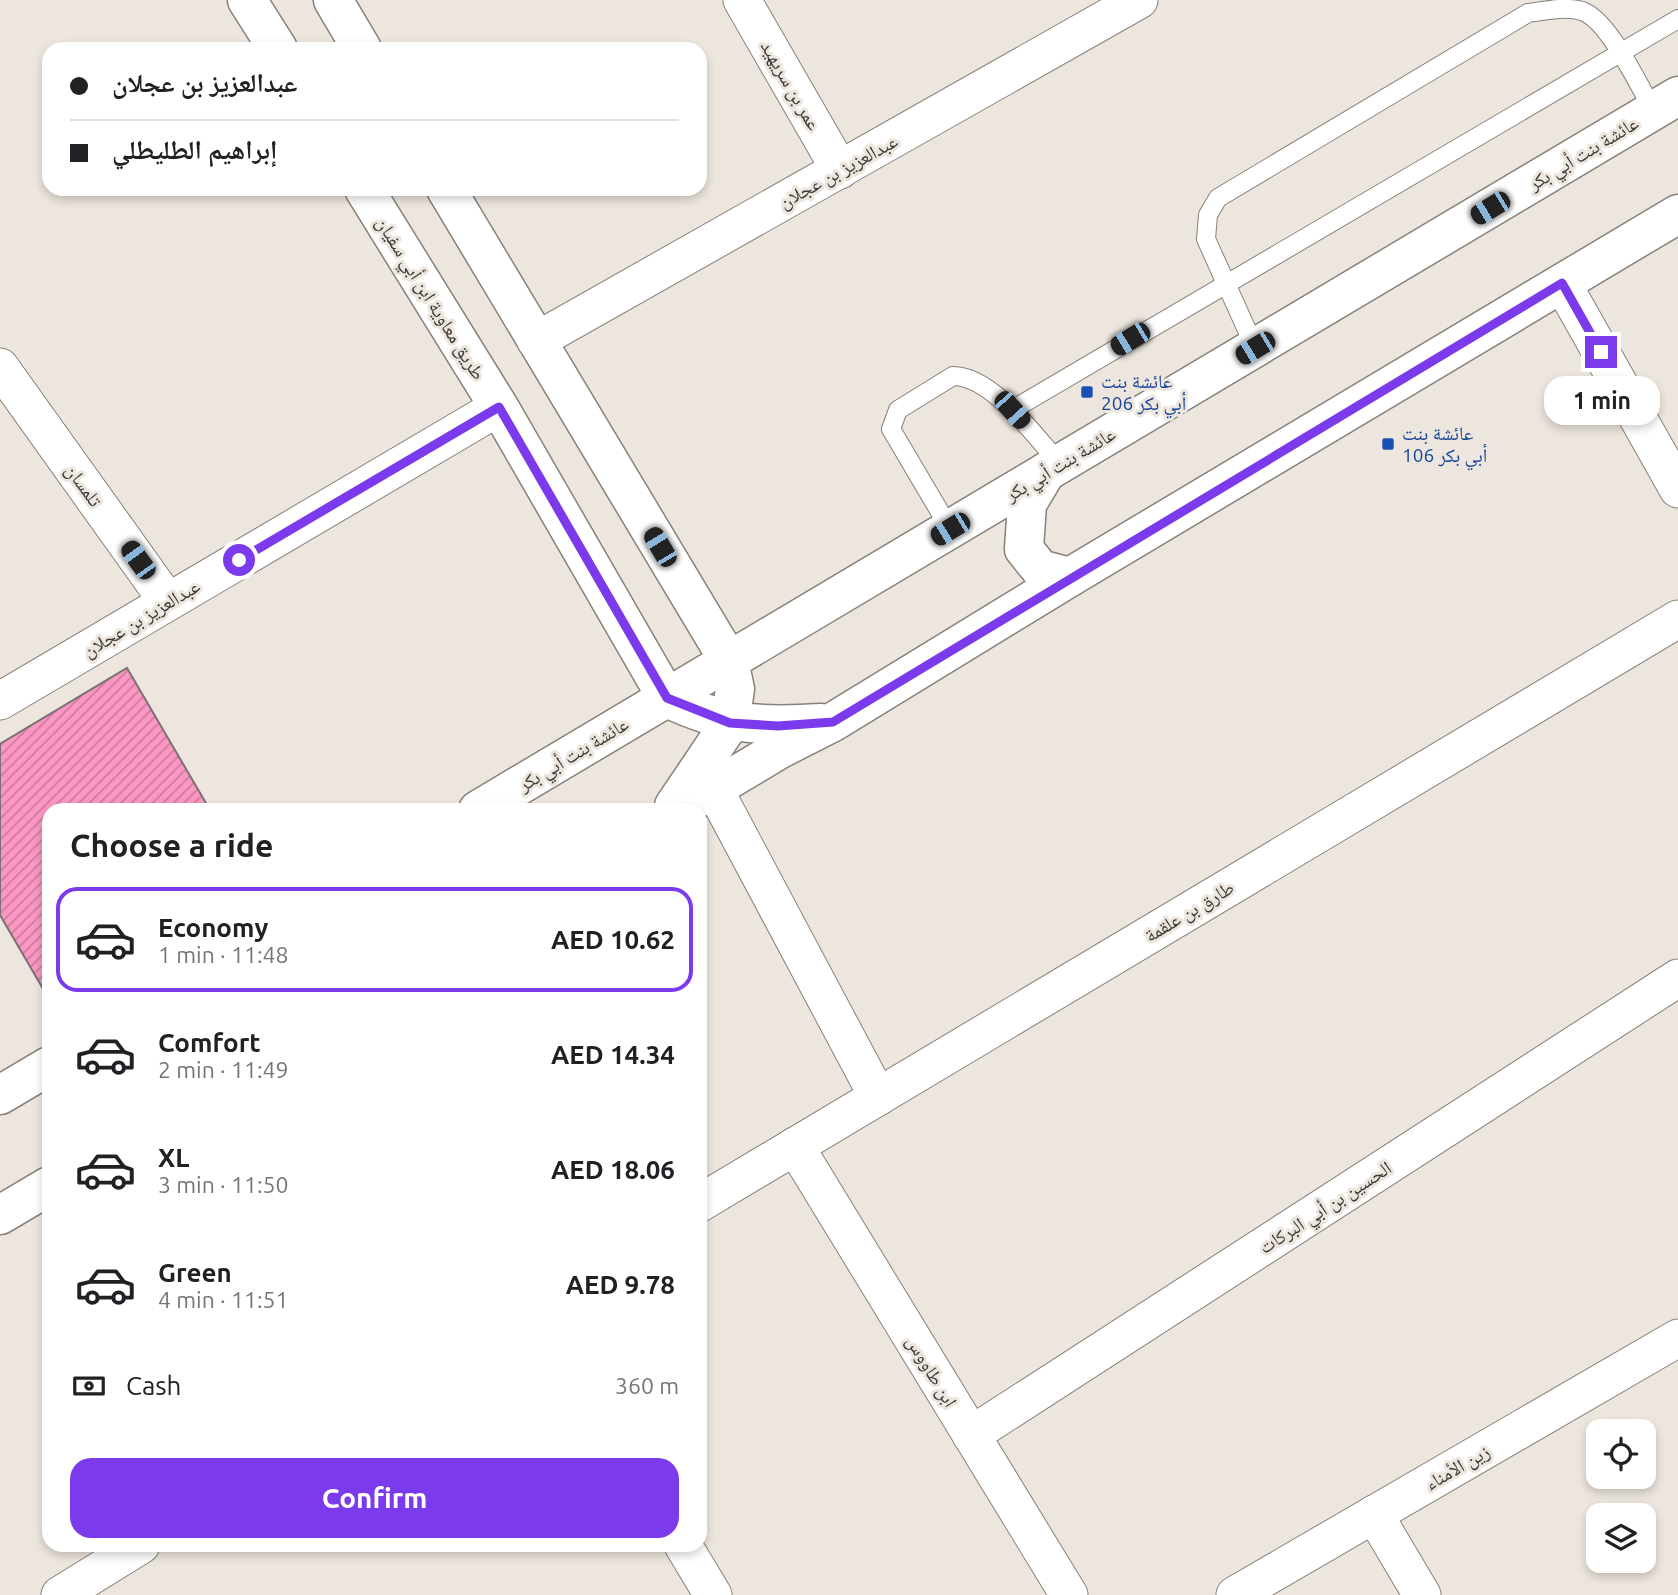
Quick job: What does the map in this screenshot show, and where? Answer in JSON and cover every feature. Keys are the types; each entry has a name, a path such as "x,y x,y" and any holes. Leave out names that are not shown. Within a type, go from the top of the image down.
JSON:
{"main road":[{"path":"247,0 274,42"},
{"path":"333,0 358,42"},
{"name":"عائشة بنت أبي بكر","path":"490,803 1666,104"},
{"name":"طريق معاوية ابن أبي سفيان","path":"368,196 499,407 667,698"},
{"path":"450,196 729,661 735,689 730,723 675,803"},
{"path":"690,803 833,722 1070,577 1678,214"},
{"path":"1053,468 1027,504 1024,549 1041,569 1070,577"},
{"path":"667,698 730,723 778,726 833,722"},
{"path":"0,1095 42,1070"},
{"path":"0,1215 42,1189"}],"street":[{"name":"عمر بن سريهيد","path":"742,0 840,170"},
{"name":"عبدالعزيز بن عجلان","path":"536,341 840,170 1119,5"},
{"path":"1562,283 1678,489"},
{"name":"تلمسان","path":"0,367 168,602"},
{"name":"عبدالعزيز بن عجلان","path":"0,701 499,407"},
{"name":"طارق بن علقمة","path":"707,1199 1678,619"},
{"path":"714,789 878,1097"},
{"name":"الحسين بن أبي البركات","path":"971,1435 1678,978"},
{"name":"ابن طاووس","path":"795,1146 1069,1595"},
{"name":"زين الأمناء","path":"1235,1595 1678,1338"},
{"path":"1374,1514 1422,1595"},
{"path":"60,1595 130,1552"},
{"path":"686,1552 700,1591"}],"lane":[{"path":"1255,348 1206,239 1208,215 1218,198 1528,13 1555,9 1581,11 1599,19 1620,55 1666,104"},
{"path":"1012,410 1678,19"},
{"path":"950,529 891,429 898,410 953,376 976,380 1012,410 1053,468"}],"building":[{"path":"127,668 206,803 42,803 42,987 0,915 0,744"}],"place":[{"name":"عائشة بنت أبي بكر 206","path":"1087,392"},
{"name":"عائشة بنت أبي بكر 106","path":"1388,444"}],"route":[{"path":"239,560 499,407 667,698 730,723 778,726 833,722 1562,283 1601,352"}]}
